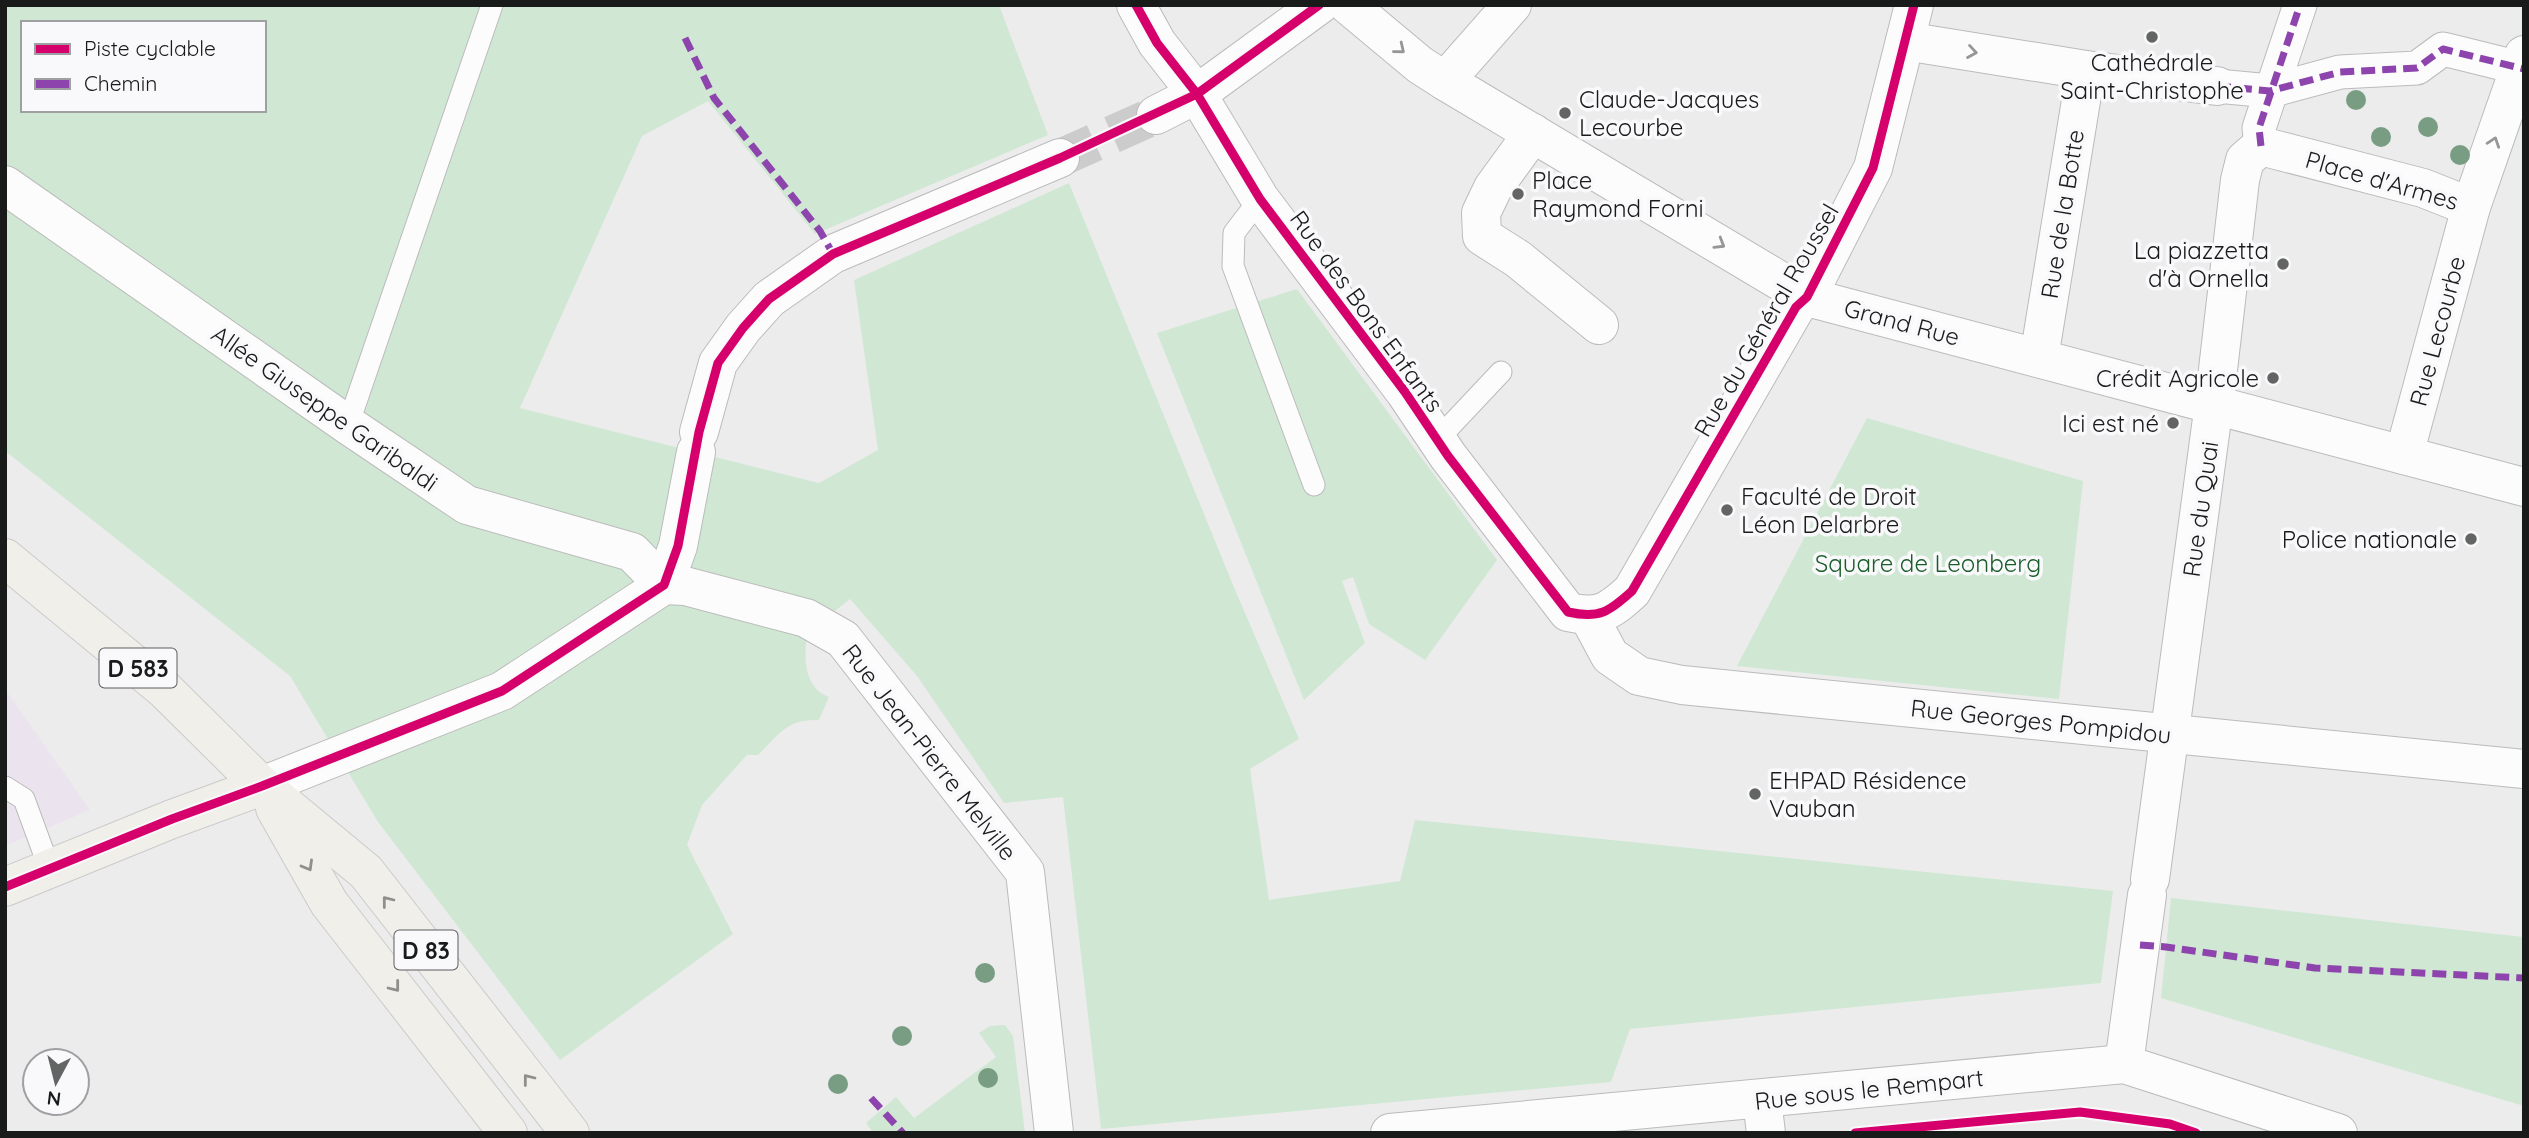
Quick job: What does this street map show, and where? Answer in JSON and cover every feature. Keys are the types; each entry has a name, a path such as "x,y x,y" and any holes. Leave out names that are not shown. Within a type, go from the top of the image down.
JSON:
{"main road":[{"name":"D 583","path":"5,558 164,689 262,786"},
{"path":"5,887 172,819 262,786"},
{"name":"D 83","path":"262,786 329,902 508,1133"},
{"name":"D 83","path":"262,786 366,872 570,1133"}],"street":[{"name":"Rue des Bons Enfants","path":"1136,5 1157,43 1197,94 1260,199 1405,392 1437,440 1568,612 1589,617"},
{"path":"1156,115 1197,94 1319,5"},
{"name":"Grand Rue","path":"1348,5 1420,65 1445,81 1807,297 2524,486"},
{"path":"1445,81 1512,5"},
{"path":"2261,146 2259,128 2300,5"},
{"path":"1909,23 2086,70 2270,91 2340,72 2417,68 2443,49 2523,64"},
{"name":"Rue du Général Roussel","path":"1589,617 1612,610 1632,591 1796,307 1807,297 1873,168 1909,23"},
{"name":"Place d'Armes","path":"2261,146 2423,188 2471,206 2523,64"},
{"name":"Rue de la Botte","path":"2039,358 2086,70"},
{"path":"1534,133 1493,188 1481,213 1482,236 1518,259 1599,325"},
{"name":"Rue du Quai","path":"2124,1064 2214,404 2240,180 2245,160 2261,146"},
{"path":"262,786 502,691 664,585 678,546 698,442 718,363 743,328 769,299 833,254 1060,158"},
{"name":"Allée Giuseppe Garibaldi","path":"5,185 467,505 632,552 664,585"},
{"name":"Rue Lecourbe","path":"2404,455 2471,206"},
{"name":"Rue Jean-Pierre Melville","path":"664,585 685,586 806,618 843,639 1025,872 1054,1133"},
{"name":"Rue Georges Pompidou","path":"1589,617 1610,656 1639,676 1650,679 1696,686 2524,769"},
{"name":"Rue sous le Rempart","path":"1390,1133 1489,1122 1764,1116 2124,1064 2293,1126 2338,1133"}],"lane":[{"path":"348,425 492,5"},
{"path":"1260,199 1234,233 1233,267 1314,485"},
{"path":"1437,440 1501,372"},
{"path":"5,787 50,870"}],"shaded area":[{"path":"5,689 90,810 5,846"}],"green space":[{"path":"5,5 999,5 1048,135 815,234 708,101 642,136 520,408 819,483 878,450 854,280 1069,183 1233,585 1299,739 1250,769 1269,900 1400,881 1415,820 2113,891 2101,983 1630,1029 1611,1082 1101,1129 1063,797 1004,803 917,676 850,599 807,633 806,661 810,679 820,692 829,697 819,720 791,725 758,755 747,755 702,805 687,845 733,934 560,1060 378,822 290,676 5,451"},
{"path":"1297,289 1497,560 1425,660 1369,624 1353,577 1342,581 1365,643 1304,700 1157,333"},
{"name":"Square de Leonberg","path":"1867,418 2083,481 2059,699 1737,666"},
{"path":"2171,898 2524,937 2524,1106 2161,998"},
{"path":"1005,1025 1013,1036 1025,1133 873,1133 866,1123 896,1097 914,1118 996,1057 979,1033 990,1026"}],"tunnel":[{"path":"1060,158 1156,115"}],"marked path":[{"path":"2261,146 2259,128 2300,5"},
{"path":"685,38 714,98 820,231 833,254"},
{"path":"2217,86 2270,91 2340,72 2417,68 2443,49 2524,69"},
{"path":"2140,945 2315,968 2524,978"},
{"path":"871,1098 903,1133"}],"cycle path":[{"path":"1136,5 1157,43 1197,94 1260,199 1405,392 1448,456 1568,612 1588,615 1610,609 1632,591 1796,307 1807,297 1873,168 1914,5"},
{"path":"5,887 502,691 664,585 678,546 699,432 718,363 743,328 769,299 833,254 1060,158 1197,94 1319,5"},
{"path":"1855,1133 2080,1112 2170,1124 2196,1133"}],"place":[{"name":"Cathédrale Saint-Christophe","path":"2152,37"},
{"name":"Claude-Jacques Lecourbe","path":"1565,113"},
{"name":"Place Raymond Forni","path":"1518,194"},
{"name":"La piazzetta d'à Ornella","path":"2283,264"},
{"name":"Crédit Agricole","path":"2273,378"},
{"name":"Ici est né","path":"2173,423"},
{"name":"Faculté de Droit Léon Delarbre","path":"1727,510"},
{"name":"Police nationale","path":"2471,539"},
{"name":"EHPAD Résidence Vauban","path":"1755,794"}]}
